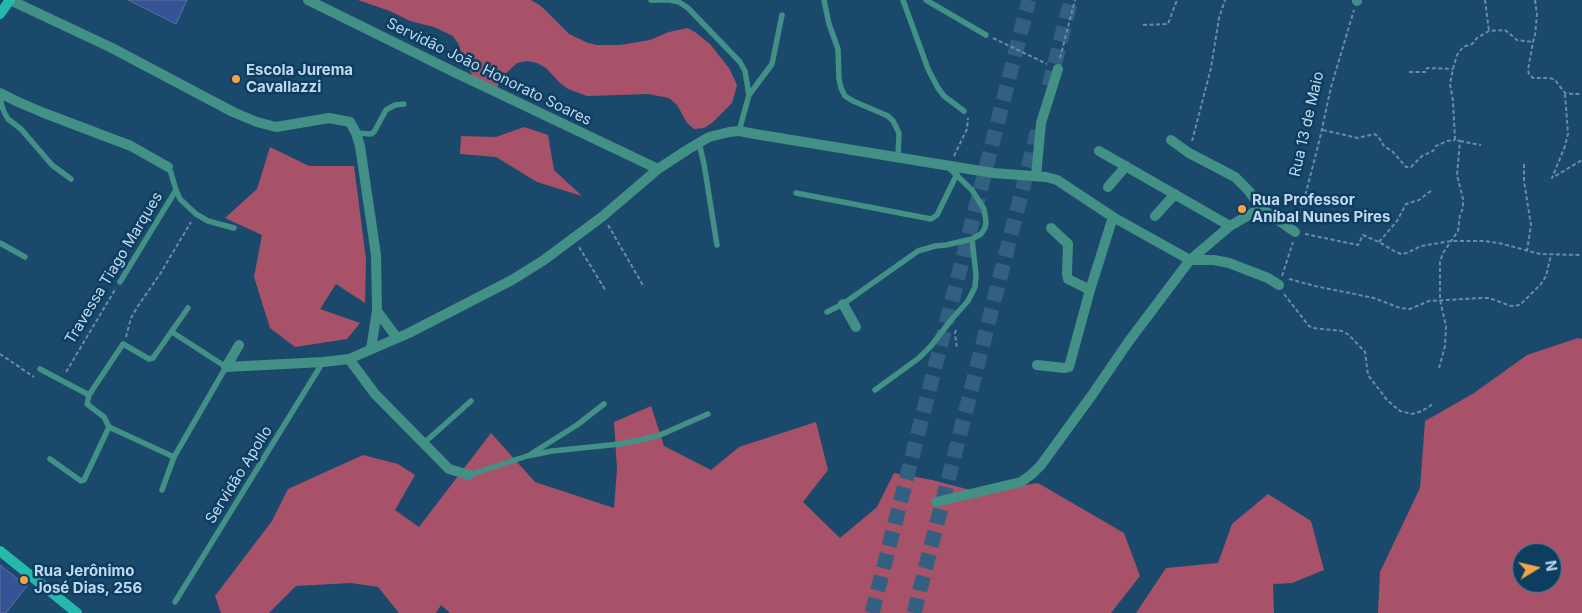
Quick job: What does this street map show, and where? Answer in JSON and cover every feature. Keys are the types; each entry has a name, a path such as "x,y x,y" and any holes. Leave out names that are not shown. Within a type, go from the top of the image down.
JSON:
{"main road":[{"path":"0,14 10,0"},
{"path":"0,551 77,613"}],"street":[{"path":"10,0 112,48 233,112 257,122 276,127 329,118 350,122 356,132 360,146 376,255 377,311 371,349"},
{"name":"Servidão João Honorato Soares","path":"308,0 461,76 658,169"},
{"path":"1036,176 1041,123 1058,69"},
{"path":"0,93 44,114 131,146 168,167"},
{"path":"226,367 349,359 409,333 512,280 574,239 658,169 699,143 718,134 739,131 898,156 948,167 1046,177 1056,180 1113,217 1190,260 1214,260 1281,281"},
{"path":"1171,140 1189,153 1235,176 1261,208 1295,232"},
{"path":"1099,151 1230,226"},
{"path":"1108,187 1126,166"},
{"path":"1155,216 1175,194"},
{"path":"936,502 1022,482 1032,474 1041,465 1129,341 1190,260 1230,226 1261,208"},
{"path":"1037,365 1069,367 1090,290 1113,217"},
{"path":"1051,228 1068,244 1068,279 1090,290"},
{"path":"843,304 856,328"},
{"path":"377,311 397,338"},
{"path":"226,367 239,345"},
{"path":"349,359 375,394 449,468 470,476"}],"lane":[{"path":"651,0 679,2 688,8 740,62 745,71 749,95"},
{"path":"824,0 829,24 838,49 841,88 845,96 888,116 893,121 898,133 898,156"},
{"path":"903,0 928,69 938,88 944,96 964,111"},
{"path":"926,0 986,35"},
{"path":"739,131 749,95 772,64 782,16"},
{"path":"0,93 1,103 8,119 26,134 52,165 71,179"},
{"path":"356,132 371,134 386,110 395,105 404,104"},
{"path":"699,143 717,245"},
{"name":"Travessa Tiago Marques","path":"120,282 176,190 172,173 168,167"},
{"path":"827,312 843,304 918,251 972,239 981,234 985,228 986,215 984,209 972,190 948,167"},
{"path":"796,193 931,219 937,215 957,174"},
{"path":"176,190 180,199 196,214 208,221 234,228"},
{"path":"875,390 919,358 968,301 975,287 972,239"},
{"path":"0,243 25,257"},
{"path":"174,457 109,428 104,417 88,404 88,395 123,344 152,359 188,308"},
{"path":"162,490 174,457 226,367 172,332"},
{"name":"Servidão Apollo","path":"175,602 323,362"},
{"path":"40,369 88,395"},
{"path":"424,443 471,401"},
{"path":"528,456 577,425 604,404"},
{"path":"470,476 528,456 552,451 620,444 660,435 708,414"},
{"path":"50,459 81,481 84,480 109,428"}],"path":[{"path":"986,35 1058,69 1075,0"},
{"path":"1143,25 1168,24 1177,0"},
{"path":"1189,153 1211,68 1219,18 1225,0"},
{"name":"Rua 13 de Maio","path":"1281,281 1322,130 1337,64 1357,0"},
{"path":"1485,0 1490,31"},
{"path":"1535,0 1537,15 1528,70 1529,74 1533,78 1550,78 1555,80 1565,93 1568,134 1552,178 1582,160"},
{"path":"1455,140 1450,84 1452,69 1457,55 1463,47 1472,44 1477,38 1490,31 1505,30 1517,40 1533,42"},
{"path":"1408,72 1426,72 1427,68 1452,69"},
{"path":"1565,93 1582,94"},
{"path":"948,167 967,129 968,116 964,111"},
{"path":"1322,130 1358,138 1374,134 1406,167 1411,167 1422,156 1447,141 1455,140 1480,144"},
{"path":"1439,368 1446,326 1440,300 1440,262 1443,253 1458,231 1463,208 1463,199 1457,175 1460,142"},
{"path":"1524,164 1525,187 1531,225 1527,251"},
{"path":"1379,242 1397,221 1406,204 1419,200 1432,190"},
{"path":"123,344 131,318 196,214"},
{"path":"603,216 644,287"},
{"path":"1295,232 1358,245 1363,235 1401,254 1421,246 1451,241 1499,244 1551,255 1582,255"},
{"path":"574,239 606,291"},
{"path":"1433,404 1422,412 1412,414 1400,411 1388,400 1368,375 1365,352 1349,335 1342,331 1309,326 1281,291 1281,281 1374,298 1400,308 1410,309 1429,300 1489,298 1511,306 1520,305 1541,284 1546,276 1551,255"},
{"name":"Travessa Tiago Marques","path":"61,380 120,282"},
{"path":"0,354 34,377 40,369"}],"shaded area":[{"path":"358,0 531,0 541,6 569,34 597,45 620,45 650,40 669,32 687,28 710,44 729,68 737,85 732,103 712,123 704,128 694,129 687,123 677,105 669,98 648,94 587,96 568,89 546,68 528,61 517,63 502,77 498,86 490,91 475,81 453,36 434,27 410,21 390,11"},
{"path":"524,127 548,135 554,170 582,196 537,182 496,157 460,154 461,136 496,137"},
{"path":"270,147 309,166 354,166 366,259 365,303 336,284 320,309 360,323 347,339 295,347 270,328 254,277 262,235 225,218 257,189"},
{"path":"1578,338 1582,339 1582,613 1378,613 1380,572 1420,488 1425,421 1474,393 1527,355"},
{"path":"651,406 664,446 711,470 739,447 816,422 828,470 803,502 840,538 877,507 894,473 932,480 978,492 1038,483 1124,533 1140,576 1111,613 450,613 441,605 436,613 399,613 378,587 351,583 296,586 269,613 221,613 215,596 272,521 288,489 363,455 398,464 415,475 395,510 419,527 491,433 535,482 614,508 617,469 614,422"},
{"path":"1268,494 1311,521 1324,570 1292,583 1273,584 1274,613 1136,613 1166,568 1218,563 1232,524"}],"building":[{"path":"128,0 187,0 176,24"},
{"path":"0,565 27,586 6,613 0,613"}],"tunnel":[{"path":"872,613 1029,0"},
{"path":"1049,86 1071,0"},
{"path":"914,613 1039,125"}],"place":[{"name":"Escola Jurema Cavallazzi","path":"236,79"},
{"name":"Rua Professor Aníbal Nunes Pires","path":"1242,209"},
{"name":"Rua Jerônimo José Dias, 256","path":"24,580"}]}
